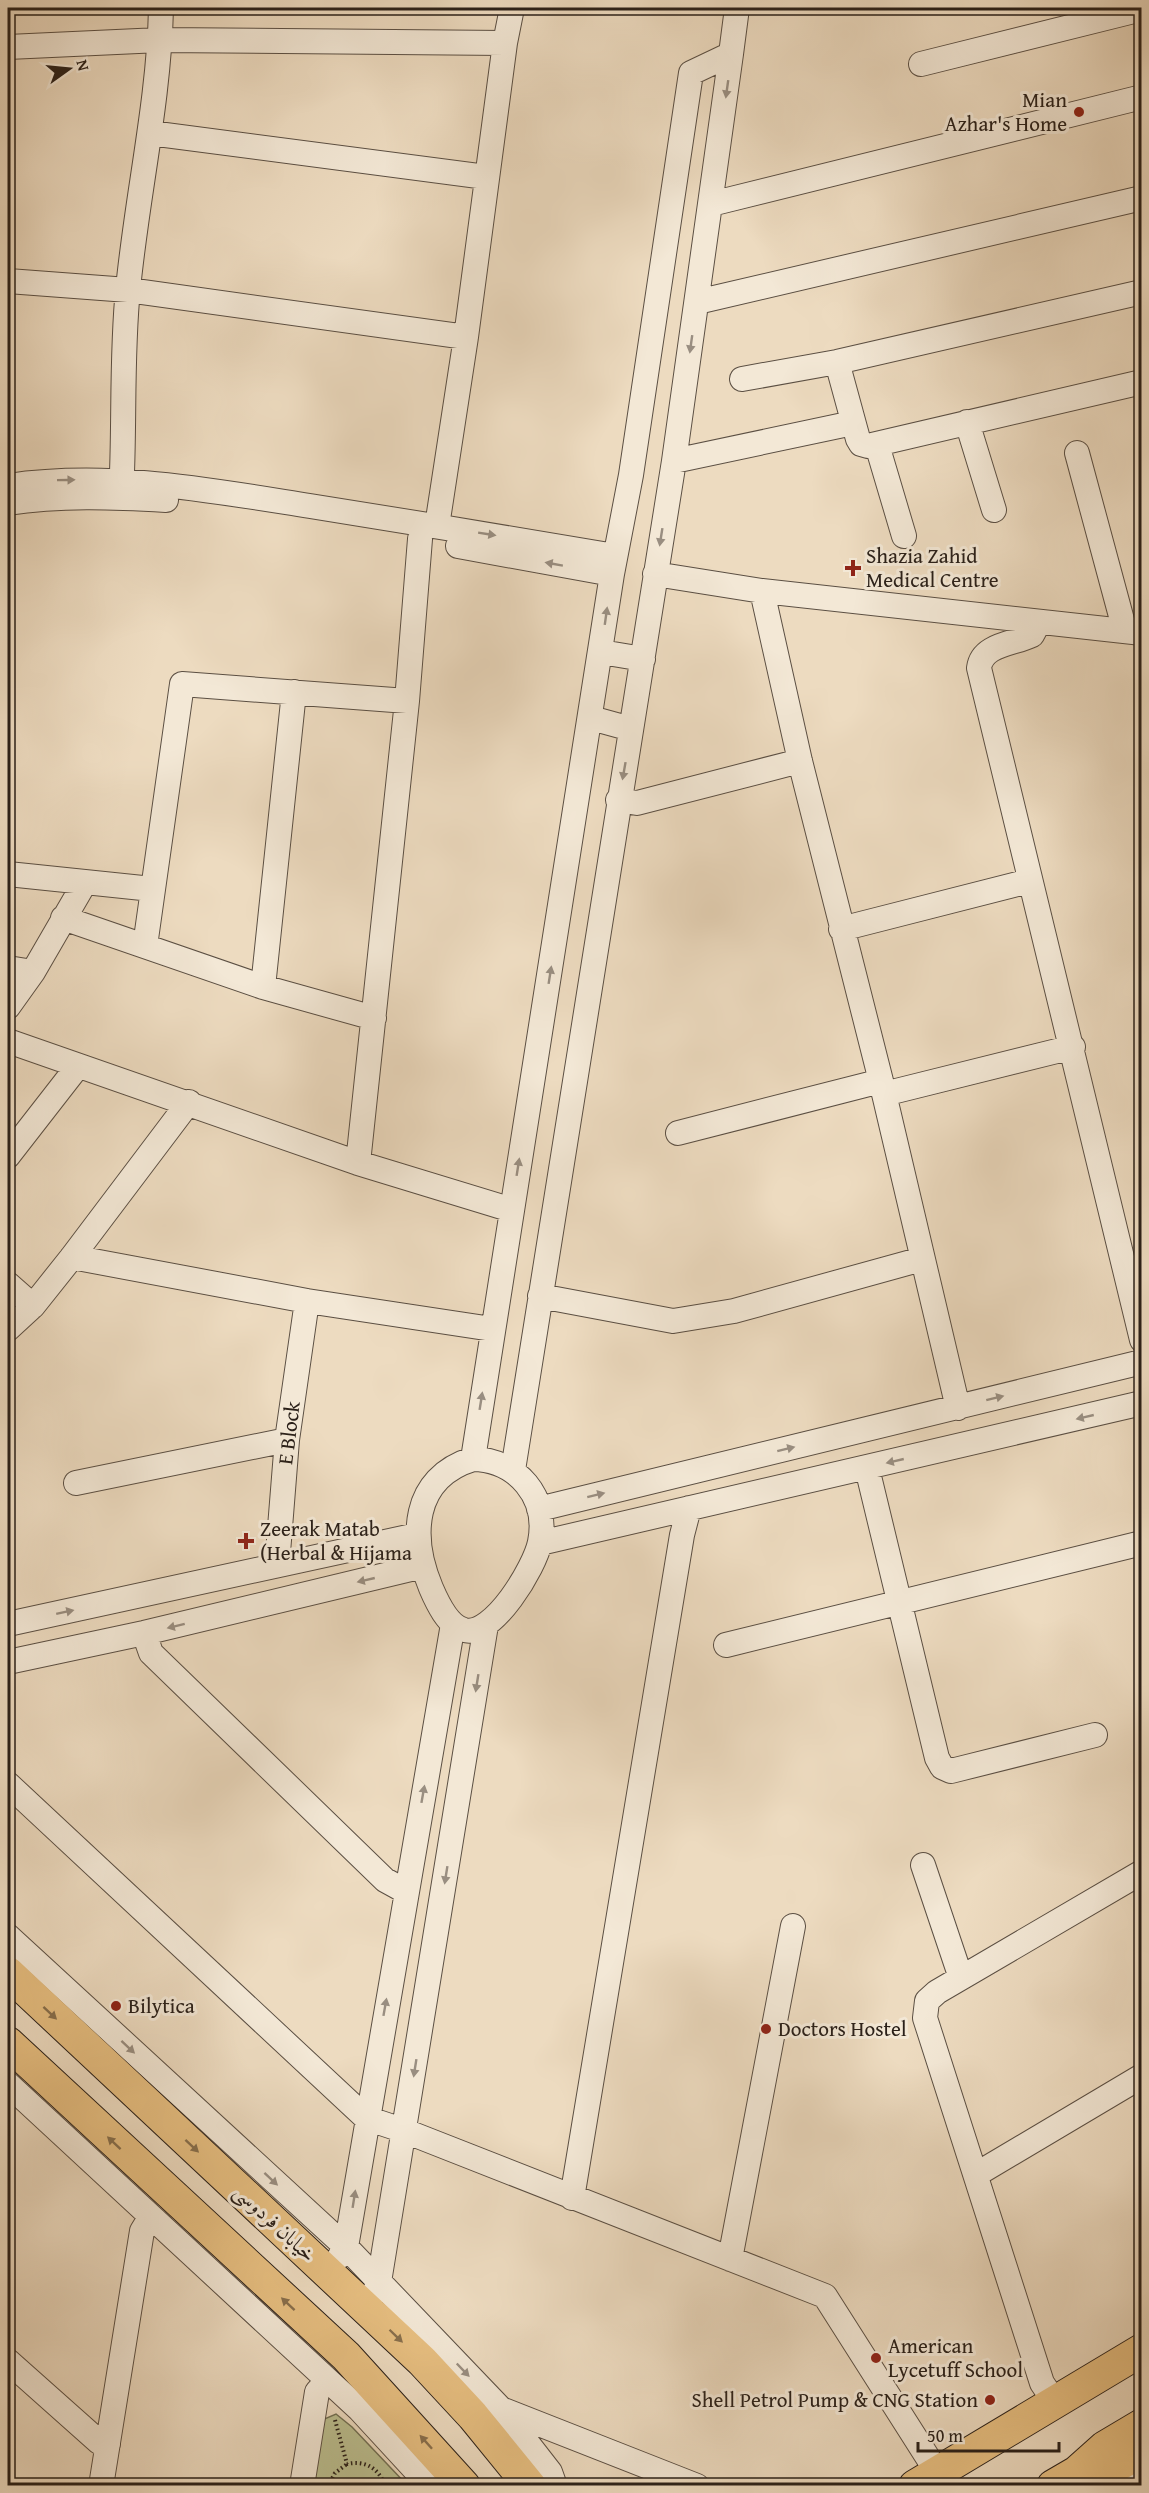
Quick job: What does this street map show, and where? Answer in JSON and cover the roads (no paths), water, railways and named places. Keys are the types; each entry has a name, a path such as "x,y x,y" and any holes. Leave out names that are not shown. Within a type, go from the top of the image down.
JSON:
{"main road":[{"name":"خیابان فردوسی","path":"8,1973 327,2272 372,2294 422,2361 465,2408 530,2486"},
{"path":"8,2043 159,2205 346,2356 464,2486"},
{"path":"159,2205 186,2195 230,2230 238,2233 250,2224 236,2188"},
{"path":"926,2479 1142,2349"},
{"path":"1006,2430 1080,2408 1142,2373"},
{"path":"1065,2479 1105,2447 1142,2425"},
{"path":"1065,2479 1131,2467"}],"street":[{"path":"121,489 128,290 150,134 161,8"},
{"path":"358,1163 407,701 429,533 466,337 486,177 512,8"},
{"path":"513,1470 672,471 737,8"},
{"path":"921,64 1142,9"},
{"path":"8,47 160,40 505,42"},
{"path":"473,1459 614,565 631,475 691,73 731,54"},
{"path":"711,204 1142,98"},
{"path":"150,134 486,177"},
{"path":"697,302 1142,198"},
{"path":"8,281 128,290 466,337"},
{"path":"742,379 837,362 1142,292"},
{"path":"837,362 861,444 877,445 1142,382"},
{"path":"967,422 994,510"},
{"path":"631,475 672,471 853,423"},
{"path":"877,445 904,536"},
{"path":"655,574 762,591 1133,632 1077,453"},
{"path":"8,486 54,480 121,489"},
{"path":"8,503 121,489 183,485 429,533 614,565"},
{"path":"762,591 800,761 883,1087 958,1408"},
{"path":"1039,622 1032,635 989,651 980,661 979,668 1142,1341"},
{"path":"601,652 643,659"},
{"path":"145,946 182,684 407,701"},
{"path":"263,987 294,692"},
{"path":"591,718 631,729"},
{"path":"618,800 636,803 800,761"},
{"path":"8,874 84,884 152,889"},
{"path":"841,929 1029,881"},
{"path":"8,1008 33,972 84,884"},
{"path":"63,918 263,987 374,1018"},
{"path":"8,968 33,972"},
{"path":"8,1041 189,1102 358,1163 512,1209"},
{"path":"678,1133 1072,1047"},
{"path":"8,1156 78,1066"},
{"path":"8,1329 33,1306 189,1102"},
{"path":"72,1257 307,1301 492,1329"},
{"path":"540,1296 673,1321 734,1311 922,1259"},
{"path":"8,1284 33,1306"},
{"name":"E Block","path":"277,1566 287,1440 307,1301"},
{"path":"539,1509 1142,1362"},
{"path":"540,1543 1142,1403"},
{"path":"76,1483 287,1440"},
{"path":"473,1459 492,1461 513,1470 529,1485 539,1509 540,1543 519,1587 486,1625 470,1632 461,1630 453,1624 433,1593 423,1566 417,1534 419,1514 436,1484 455,1467 473,1459"},
{"path":"867,1468 937,1758 942,1767 951,1771 1095,1736"},
{"path":"572,2198 682,1534 689,1508"},
{"path":"8,1624 417,1534"},
{"path":"726,1645 1142,1543"},
{"path":"8,1662 144,1633 423,1566"},
{"path":"327,2272 346,2247 366,2118 453,1624"},
{"path":"372,2294 405,2131 486,1625"},
{"path":"144,1633 151,1653 385,1880 405,1891"},
{"path":"8,1784 366,2118 405,2131 825,2296 926,2479"},
{"path":"923,1865 962,1978"},
{"path":"1054,2401 1042,2383 926,2018 927,2001 937,1992 1142,1872"},
{"path":"730,2259 793,1926"},
{"path":"8,1936 346,2247 372,2294 501,2409 550,2472 555,2486"},
{"path":"977,2174 1142,2076"},
{"path":"8,2084 159,2205 327,2381 360,2410 430,2486"},
{"path":"101,2486 142,2231 159,2205"},
{"path":"8,2361 99,2442 108,2444"},
{"path":"302,2486 317,2392 327,2381"},
{"path":"501,2409 697,2486"}],"place":[{"name":"Mian Azhar's Home","path":"1079,112"},
{"name":"Shazia Zahid Medical Centre","path":"853,568"},
{"name":"Zeerak Matab (Herbal & Hijama","path":"246,1541"},
{"name":"Bilytica","path":"116,2006"},
{"name":"Doctors Hostel","path":"766,2029"},
{"name":"American Lycetuff School","path":"876,2358"},
{"name":"Shell Petrol Pump & CNG Station","path":"990,2400"}]}
